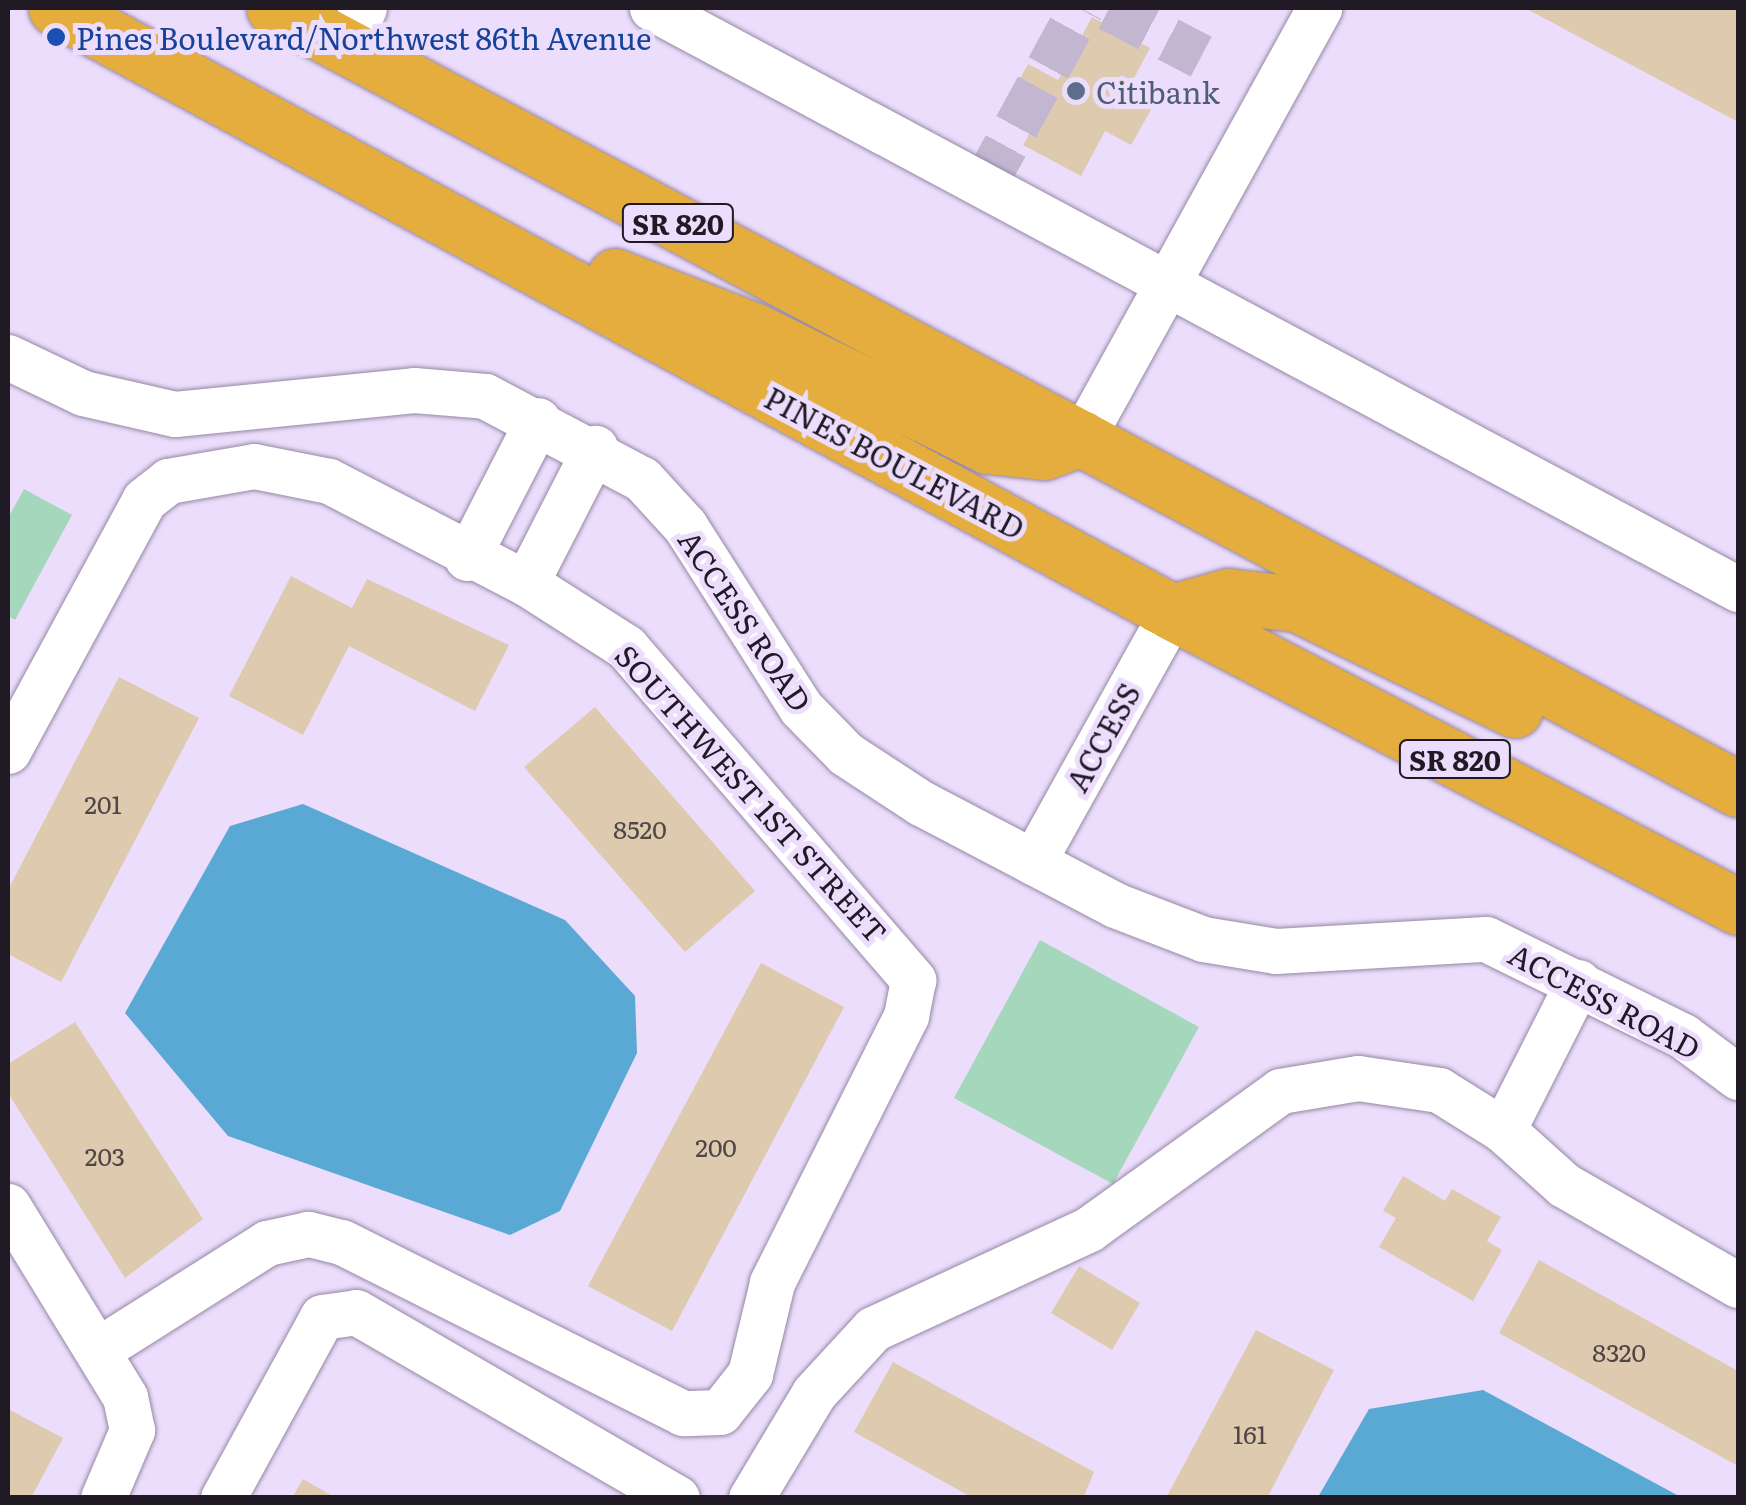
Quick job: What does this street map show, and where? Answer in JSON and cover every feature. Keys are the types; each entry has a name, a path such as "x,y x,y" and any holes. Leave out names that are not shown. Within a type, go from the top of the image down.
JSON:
{"highway":[{"name":"PINES BOULEVARD","path":"56,8 1172,612 1738,907"},
{"name":"SR 820","path":"274,8 354,26 1082,438 1730,785"},
{"path":"533,266 599,270 736,324 988,446 1044,452 1082,438"},
{"path":"1172,612 1228,596 1296,604 1672,781 1730,785"}],"street":[{"path":"652,8 1738,589"},
{"path":"1082,438 1172,286 1320,8"},
{"name":"ACCESS ROAD","path":"8,357 83,393 175,414 450,389 538,420 596,448 642,479 685,526 801,708 846,754 1033,862 1203,940 1276,951 1486,940 1683,1036 1738,1077"},
{"path":"467,558 538,420"},
{"path":"526,583 596,448"},
{"name":"SOUTHWEST 1ST STREET","path":"8,751 144,500 168,481 254,466 329,481 467,558 526,583 596,624 649,670 913,980 906,1016 772,1283 750,1374 720,1412 683,1414 341,1242 308,1234 267,1243 98,1350"},
{"name":"ACCESS","path":"1033,862 1172,612"},
{"path":"1502,1130 1578,982"},
{"path":"752,1498 814,1393 872,1329 1089,1228 1280,1091 1358,1078 1439,1090 1502,1130 1564,1185 1738,1285"},
{"path":"8,1206 126,1398 132,1430 103,1498"},
{"path":"224,1498 322,1318 356,1312 678,1498"}],"green space":[{"path":"24,489 72,515 15,620 8,616 8,518"},
{"path":"1040,940 1199,1027 1113,1184 954,1098"}],"water":[{"path":"303,804 565,920 635,996 637,1053 560,1211 510,1235 228,1136 125,1013 230,826"},
{"path":"1483,1390 1677,1497 1318,1497 1369,1409"}],"building":[{"path":"1525,8 1738,8 1738,122"},
{"path":"1092,17 1150,48 1125,95 1151,110 1131,145 1105,131 1081,176 1023,145 1041,113 1011,96 1028,64 1058,80"},
{"path":"291,576 352,608 367,579 509,645 475,711 349,646 303,735 229,696"},
{"path":"119,677 199,718 61,982 8,954 8,890"},
{"path":"595,707 755,891 685,952 524,767"},
{"path":"761,963 844,1007 672,1331 588,1286"},
{"path":"75,1022 203,1219 125,1278 8,1093 8,1064"},
{"path":"1403,1176 1445,1201 1452,1189 1501,1217 1487,1241 1502,1250 1473,1301 1379,1247 1396,1218 1383,1211"},
{"path":"1539,1260 1738,1371 1738,1466 1499,1333"},
{"path":"1079,1266 1140,1303 1112,1350 1051,1313"},
{"path":"1256,1330 1334,1370 1267,1498 1166,1498"},
{"path":"893,1362 1094,1472 1083,1498 973,1498 854,1432"},
{"path":"8,1409 63,1438 31,1498 8,1498"},
{"path":"303,1479 336,1498 292,1498"}],"tunnel":[{"path":"984,185 1081,8"},
{"path":"1109,8 1201,56"}],"place":[{"name":"Pines Boulevard/Northwest 86th Avenue","path":"56,37"},
{"name":"Citibank","path":"1076,91"}]}
